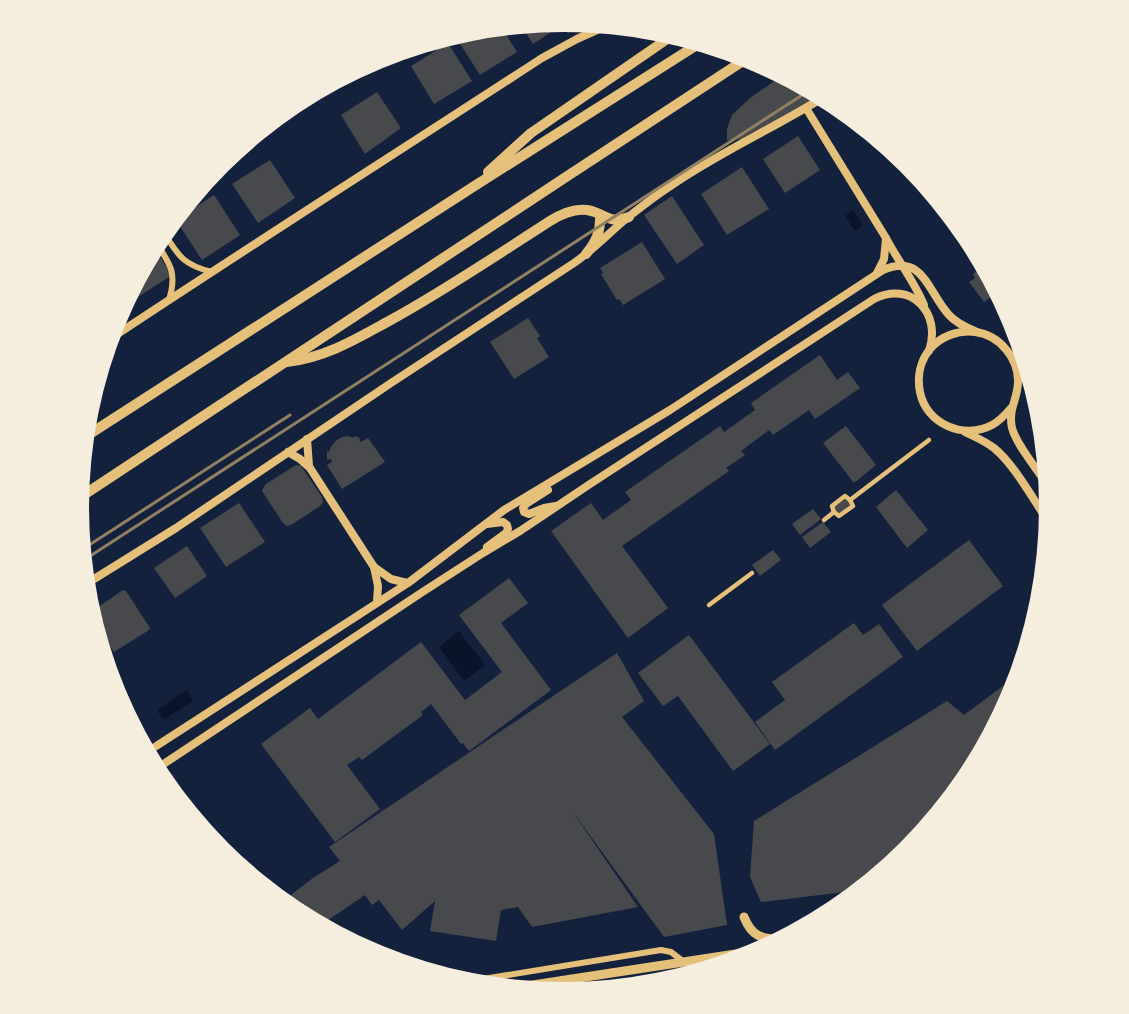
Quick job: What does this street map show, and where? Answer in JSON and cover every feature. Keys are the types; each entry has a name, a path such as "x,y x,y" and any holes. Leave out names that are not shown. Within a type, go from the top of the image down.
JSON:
{"highway":[{"path":"476,184 531,133 662,42"},
{"path":"95,430 476,184 691,49"},
{"path":"90,491 737,65"},
{"path":"284,363 315,357 345,346 437,294 559,216 573,210 587,210 615,221 629,217"},
{"path":"586,254 599,232 600,215"}],"main road":[{"path":"744,917 751,931 764,938"},
{"path":"555,982 708,960"}],"street":[{"path":"123,330 542,58 591,33"},
{"path":"95,579 176,528 586,254 670,186 711,160 815,103"},
{"path":"154,747 408,583 504,510 670,410 890,267 902,265 915,269 922,275 951,317 959,324 996,340 1012,357 1017,369 1017,395 1012,407 1003,418 992,426 964,431 942,424 926,408 918,386 922,362 932,338 925,308 916,288 902,265 886,238 806,108"},
{"path":"876,275 884,259 886,238"},
{"path":"170,242 185,262 213,273"},
{"path":"163,253 172,270 173,285 168,300"},
{"path":"164,763 874,299 882,295 900,294 916,300 925,308"},
{"path":"928,351 938,341 950,335 977,332"},
{"path":"1012,407 1011,422 1015,436 1039,472"},
{"path":"964,431 995,449 1040,509"},
{"path":"307,439 310,468"},
{"path":"850,500 929,440"},
{"path":"288,452 310,468 374,567 378,586 377,602"},
{"path":"557,507 544,508 530,514 524,510 526,504 575,472 579,465"},
{"path":"845,496 850,500 853,506 839,516 834,512 832,506 845,496"},
{"path":"824,520 834,512"},
{"path":"483,553 508,529 503,522 486,524"},
{"path":"374,567 391,579 408,583"},
{"path":"708,605 752,573"},
{"path":"496,977 661,950 671,952 685,962"}],"water":[{"path":"853,210 863,226 855,231 845,216"},
{"path":"459,631 485,665 464,681 439,647"},
{"path":"187,690 193,701 165,719 162,718 157,710"}],"building":[{"path":"551,32 533,44 526,34"},
{"path":"506,36 517,52 480,75 460,44"},
{"path":"450,46 472,81 434,104 411,66 439,49"},
{"path":"775,81 812,101 745,139 727,140 727,129 732,115 750,98"},
{"path":"377,92 401,128 365,154 341,115"},
{"path":"798,136 820,170 785,193 763,159"},
{"path":"270,160 295,198 258,223 232,184"},
{"path":"742,167 769,209 727,235 701,194"},
{"path":"214,195 240,235 202,260 181,227 196,207"},
{"path":"672,196 704,245 677,264 644,215"},
{"path":"642,242 665,279 623,305 619,299 617,300 601,274 603,273 600,268"},
{"path":"160,257 172,275 138,297"},
{"path":"977,271 991,297 984,302 969,282 975,278 973,274"},
{"path":"528,318 540,336 537,338 549,357 514,379 490,342"},
{"path":"820,355 837,380 848,372 860,388 815,419 809,410 773,435 769,430 741,451 745,455 726,468 729,471 622,546 668,608 628,638 551,531 591,503 603,520 631,500 625,492 720,426 724,432 755,410 751,403"},
{"path":"846,426 876,465 854,483 823,443"},
{"path":"348,436 360,438 361,442 368,438 385,462 342,489 327,465 332,462 331,459 327,460 327,451 329,452 337,440"},
{"path":"296,465 301,466 323,502 287,526 262,491 266,484"},
{"path":"896,490 928,530 907,548 876,507"},
{"path":"846,499 851,505 839,514 834,507"},
{"path":"239,503 265,542 226,567 200,528"},
{"path":"813,509 821,519 800,535 792,524"},
{"path":"823,522 831,532 810,548 802,537"},
{"path":"969,540 1003,586 917,651 882,605"},
{"path":"187,546 207,576 175,598 154,568"},
{"path":"773,550 781,560 760,576 752,565"},
{"path":"509,578 528,603 501,623 551,690 469,751 463,743 461,744 431,704 421,712 423,715 362,760 359,757 347,765 380,809 335,842 261,744 310,708 318,719 421,642 465,700 502,672 459,615"},
{"path":"123,590 126,591 150,628 114,652 110,646 99,606"},
{"path":"854,623 863,635 879,624 903,657 775,750 755,722 785,700 772,682"},
{"path":"689,635 770,744 733,771 678,696 663,706 638,673"},
{"path":"617,653 644,701 622,717 714,834 727,925 664,937 570,808 638,907 532,927 518,907 501,910 496,941 430,931 435,901 402,930 379,900 372,905 365,895 329,920 291,895 340,861 329,847"},
{"path":"1006,684 991,717 960,771 922,821 878,864 843,892 761,902 750,877 754,821 947,701 964,715"}],"railway":[{"path":"92,555 802,95"},
{"path":"91,544 290,415"}]}
